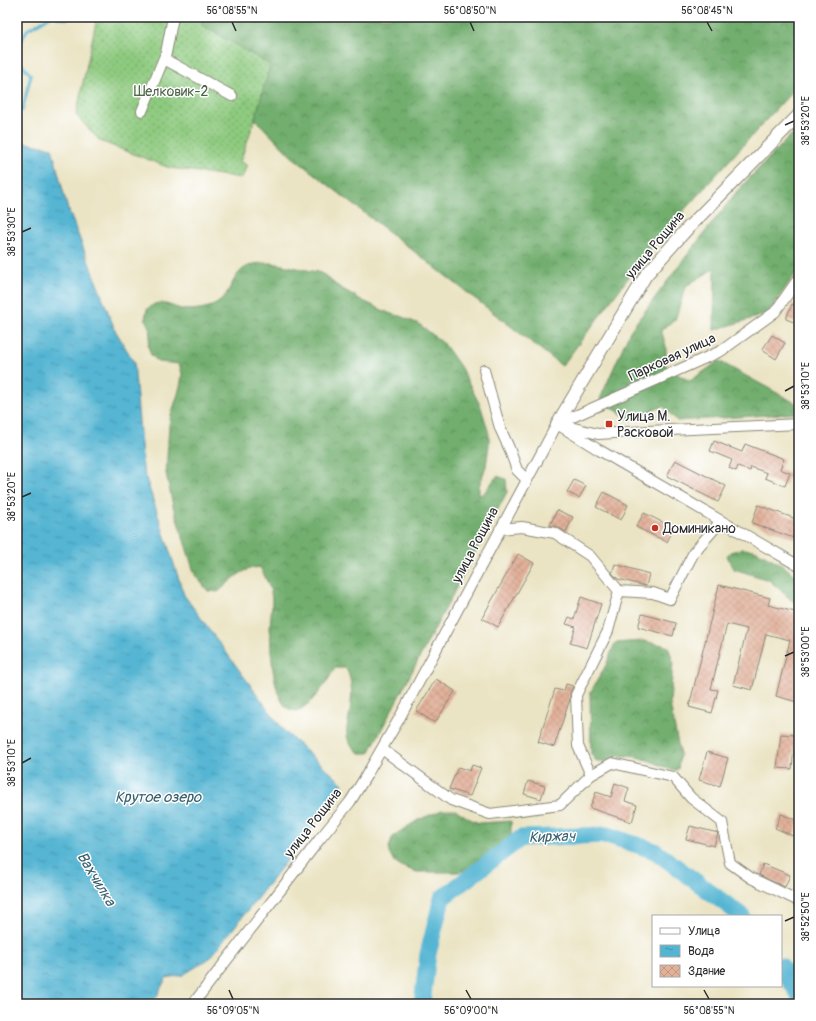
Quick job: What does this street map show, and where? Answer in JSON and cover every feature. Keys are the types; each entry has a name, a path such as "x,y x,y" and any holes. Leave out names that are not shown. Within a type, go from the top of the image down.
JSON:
{"street":[{"path":"142,111 166,53 173,17"},
{"path":"164,59 232,96"},
{"name":"улица Рощина","path":"193,1004 350,802 399,719 557,424 646,275 687,229 799,115"},
{"name":"Парковая улица","path":"557,424 721,351 775,312 799,278"},
{"path":"484,370 500,428 517,470 527,480"},
{"path":"557,424 598,434 799,424"},
{"path":"557,424 799,566"},
{"path":"598,434 595,442 599,450"},
{"path":"500,529 522,527 555,533 590,556 619,591 653,593 670,600 694,552 721,520"},
{"path":"590,775 578,746 576,695 608,631 619,591"},
{"path":"382,749 451,800 490,814 560,805 590,775 612,763 673,778 691,798 722,822 730,863 751,878 799,901"}],"green space":[{"name":"Шелковик-2","path":"97,17 200,17 202,25 270,65 255,119 240,162 247,165 242,178 170,168 100,141 76,115"},
{"path":"200,17 799,17 799,84 656,241 562,366 291,156 255,119 270,65 202,25"},
{"path":"799,127 799,269 767,314 714,330 715,268 686,286 675,320 661,330 666,346 666,368 690,381 719,361 799,405 799,413 677,421 663,406 630,420 600,399 630,331 738,190"},
{"path":"272,263 322,273 336,285 363,301 391,314 419,324 443,343 461,368 481,407 489,434 486,466 479,486 479,496 487,489 497,476 506,479 507,492 369,753 359,753 348,738 347,728 352,692 349,674 346,668 335,668 315,697 298,711 289,709 283,703 276,684 271,649 270,630 272,599 269,586 260,567 242,572 218,592 208,591 195,575 173,506 166,473 169,425 181,382 182,373 179,364 158,362 151,355 148,346 150,336 149,327 145,319 147,309 158,303 189,310 212,306 225,296 235,278 246,267 254,264"},
{"path":"742,549 755,550 781,564 799,579 799,605 797,605 769,580 734,569 727,556 730,552"},
{"path":"643,641 668,647 673,661 670,704 680,754 678,769 674,771 648,760 627,756 620,756 603,762 597,762 591,754 590,693 606,665 615,643"},
{"path":"442,810 456,810 479,823 511,821 511,841 487,853 468,869 459,872 417,872 403,867 394,861 389,853 392,838 418,820"}],"water":[{"name":"Крутое озеро","path":"17,141 52,148 67,206 115,330 134,362 143,469 184,595 284,731 343,784 326,811 210,958 183,975 166,978 156,998 146,1004 17,1004"}],"building":[{"path":"792,304 799,307 799,324 786,319"},
{"path":"772,335 785,343 776,359 762,350"},
{"path":"714,441 742,452 745,444 784,459 780,469 790,473 785,486 765,478 767,473 751,467 750,471 738,466 736,471 729,468 732,460 710,451"},
{"path":"675,460 726,486 718,502 667,476"},
{"path":"574,480 586,486 579,498 567,492"},
{"path":"604,492 628,505 621,520 596,507"},
{"path":"758,505 799,520 799,540 752,523"},
{"path":"557,510 573,517 566,532 558,527 550,525"},
{"path":"644,513 674,528 667,542 636,527"},
{"path":"518,554 534,563 498,627 482,618"},
{"path":"615,564 649,574 646,586 618,579 612,573"},
{"path":"719,585 770,598 768,605 799,613 799,695 797,702 776,696 790,640 766,634 752,690 733,685 747,629 727,624 711,689 718,690 712,713 689,707"},
{"path":"581,597 601,604 587,648 570,643 576,627 566,624 569,617 574,619"},
{"path":"642,614 676,623 673,636 638,627"},
{"path":"436,679 455,691 435,723 416,711"},
{"path":"566,684 573,686 554,747 538,742 555,689 564,691"},
{"path":"781,734 795,735 792,769 777,768"},
{"path":"707,752 728,758 720,786 699,780"},
{"path":"472,765 481,768 470,796 449,789 458,767 470,771"},
{"path":"528,781 545,786 541,799 524,794"},
{"path":"615,783 629,788 625,801 637,805 632,822 590,808 596,792 611,797"},
{"path":"781,814 799,821 793,836 775,828"},
{"path":"690,826 718,833 714,846 686,839"},
{"path":"763,864 790,875 785,887 759,875"}],"waterway":[{"path":"17,50 27,30 49,17"},
{"path":"57,17 67,19 70,17"},
{"path":"17,59 31,75 22,111"},
{"name":"Киржач","path":"422,1004 428,954 442,898 521,838 607,835 655,851 741,915"},
{"name":"Киржач","path":"782,968 799,995"}],"place":[{"name":"Улица М. Расковой","path":"609,424"},
{"name":"Доминикано","path":"655,528"}],"water label":[{"name":"Вахчилка","path":"96,879"}]}
